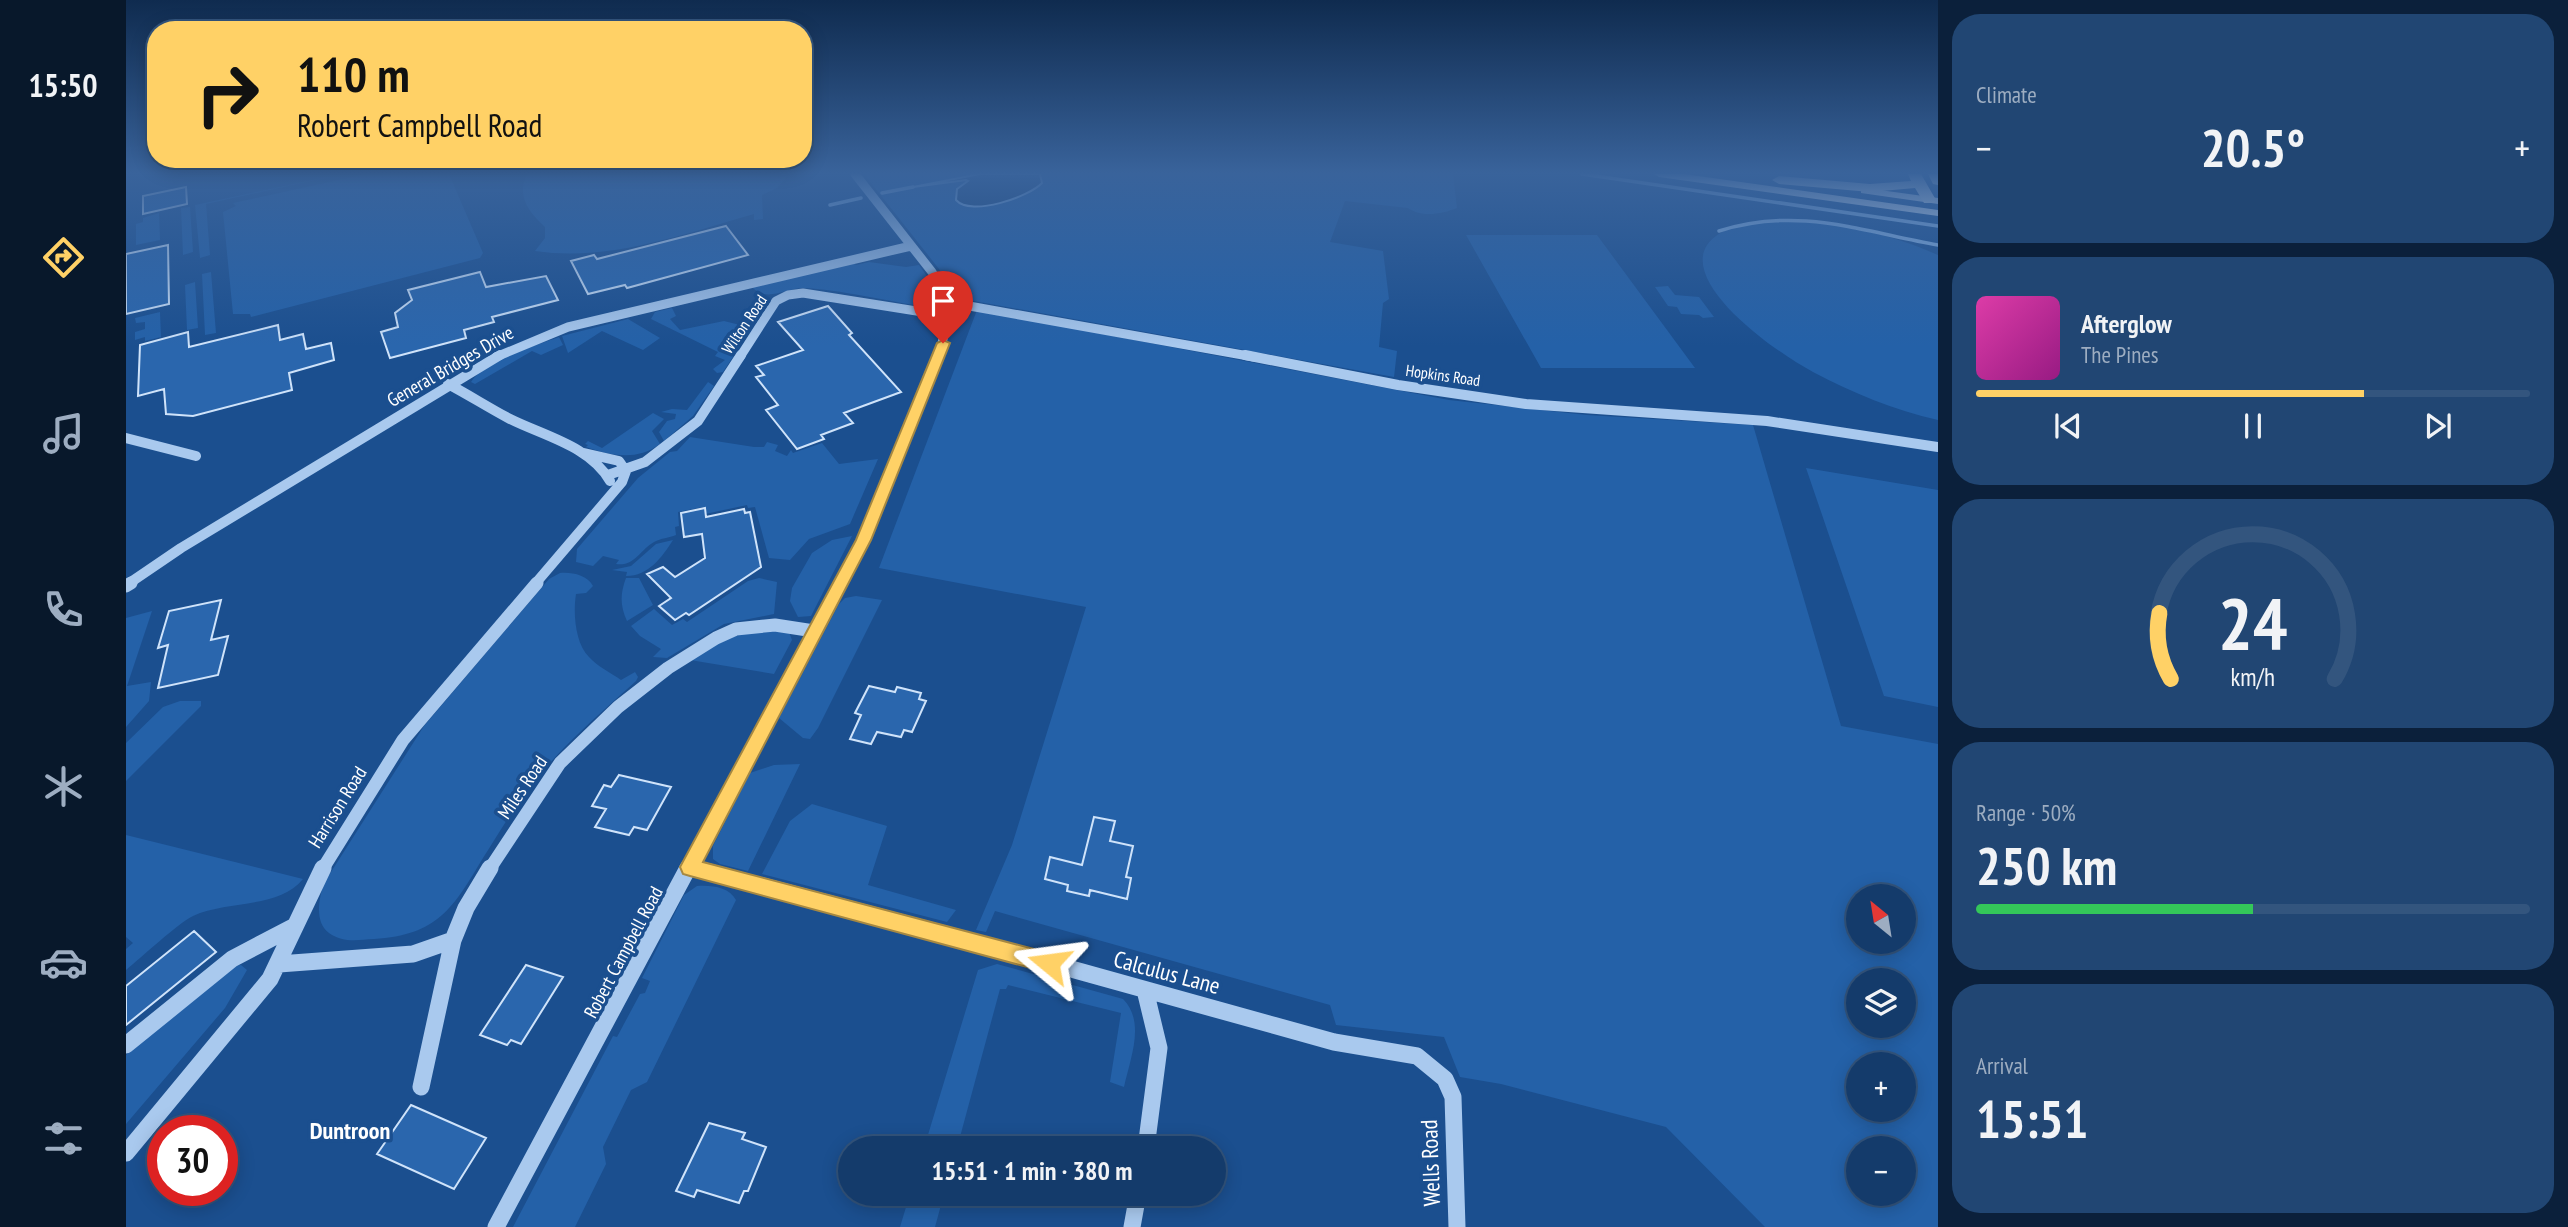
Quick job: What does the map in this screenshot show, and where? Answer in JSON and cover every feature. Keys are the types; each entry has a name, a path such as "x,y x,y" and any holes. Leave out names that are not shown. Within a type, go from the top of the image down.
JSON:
{"street":[{"path":"900,231 936,277 948,309"},
{"name":"General Bridges Drive","path":"126,586 181,548 508,350 568,327 911,246"},
{"name":"Wilton Road","path":"608,475 626,471 645,462 698,421 776,301 783,296 809,293 948,309"},
{"name":"Hopkins Road","path":"948,309 1149,336 1398,385 1526,404 1767,421 1938,447"},
{"name":"Robert Campbell Road","path":"496,1227 869,527 933,374 943,343 948,309"},
{"path":"448,384 511,419 584,453 617,460 626,471"},
{"path":"126,438 197,456"},
{"path":"584,453 608,475 611,488 608,498"},
{"name":"Harrison Road","path":"126,1153 242,1015 279,964 293,927 318,876 403,740 622,482 626,471"},
{"name":"Miles Road","path":"421,1087 453,940 484,878 559,764 612,714 678,661 726,632 773,623 814,631"},
{"name":"Calculus Lane","path":"690,867 1334,1041 1417,1056 1445,1079 1453,1097"},
{"path":"126,1045 232,959 293,927"},
{"path":"279,964 413,954 453,940"},
{"path":"1146,990 1159,1048 1148,1136"},
{"name":"Wells Road","path":"1453,1097 1457,1227"},
{"path":"1132,1227 1136,1206"}],"shaded area":[{"path":"136,231 160,231 160,240 136,245"},
{"path":"182,231 192,231 193,252 183,255"},
{"path":"197,231 208,231 210,255 200,258"},
{"path":"225,231 474,231 483,253 480,258 251,317 250,314 233,314"},
{"path":"545,231 693,231 646,244 591,253 535,251 545,238"},
{"path":"909,231 1334,231 1330,242 1383,251 1389,299 1383,303 1379,347 1397,351 1394,377 963,299 952,293 939,269"},
{"path":"1866,231 1938,255 1938,420 1874,400 1813,372 1763,339 1737,317 1716,293 1704,270 1705,249 1723,232"},
{"path":"1466,235 1597,235 1695,368 1541,368"},
{"path":"869,262 906,267 919,265 933,285 938,303 927,307 803,288 764,294 752,287 853,263 856,265"},
{"path":"211,272 216,333 205,335 202,274"},
{"path":"195,282 198,328 187,330 185,285"},
{"path":"1668,286 1675,295 1699,297 1714,317 1681,314 1677,307 1668,306 1655,287"},
{"path":"672,308 676,316 670,319 680,330 724,321 752,328 723,372 717,373 713,369 725,360 715,356 718,352 651,319 655,312"},
{"path":"977,310 1449,400 1587,415 1753,425 1841,726 1938,744 1938,1227 1765,1227 1666,1127 1501,1084 1460,1077 1444,1037 1336,1025 1330,1005 995,911 986,932 976,930 1012,845 1086,607 879,568"},
{"path":"160,312 161,337 145,341 145,337 135,340 135,332 145,329 145,322 136,323 135,318"},
{"path":"628,319 660,338 643,350 602,331 568,353 562,336"},
{"path":"559,337 563,345 541,355 532,351 475,384 471,382 498,361"},
{"path":"708,382 714,386 693,416 664,441 659,432 667,421 675,419 676,414 661,412 672,409 687,410"},
{"path":"653,413 664,419 652,431 660,444 651,449 624,455 586,447 588,441 602,448"},
{"path":"690,437 754,447 764,447 767,442 778,445 775,451 787,456 791,450 793,453 822,443 839,464 878,459 850,524 809,539 790,560 769,558 755,507 748,508 747,505 705,514 703,507 678,512 679,526 675,527 676,535 654,542 628,563 616,564 619,560 603,556 593,566 576,562 577,549 638,478 670,452 677,451"},
{"path":"1806,468 1938,490 1938,707 1884,696"},
{"path":"852,536 811,616 798,617 790,601 792,588 812,553 832,540"},
{"path":"673,540 659,559 642,573 626,576 627,572 612,570 631,566 656,544"},
{"path":"560,573 579,575 593,586 586,593 576,594 576,627 584,651 621,680 635,672 638,677 636,681 572,740 537,778 462,891 441,916 414,932 396,936 350,940 329,933 321,923 320,916 319,903 324,883 424,726 549,579"},
{"path":"626,578 639,578 653,605 627,621 622,600"},
{"path":"759,578 777,582 774,614 724,624 667,658 653,657 661,649 640,636 631,626 654,609 672,625 683,619 687,622 748,581"},
{"path":"856,596 882,600 818,728 810,739 803,738 779,718 839,604 845,598"},
{"path":"152,611 127,686 151,682 149,701 126,727 126,618"},
{"path":"760,629 789,632 792,640 774,674 690,660 723,641"},
{"path":"180,701 201,701 201,706 126,781 126,743 163,707"},
{"path":"800,764 748,871 720,864 713,859 713,846 750,773 774,765"},
{"path":"812,804 887,826 868,885 956,910 947,922 762,874 790,821"},
{"path":"126,835 303,879 293,889 267,900 193,916 126,970 126,949 133,943 126,937"},
{"path":"697,886 720,888 729,892 736,900 647,1082 631,1090 603,1147 606,1164 575,1227 513,1227 613,1036 617,1037 640,994 645,993 650,981 642,978 684,895"},
{"path":"997,964 1123,999 1130,1008 1135,1030 1124,1087 1110,1082 1121,1013 1008,985 1006,989 1000,989 960,1136 928,1136 978,970"},
{"path":"241,965 247,970 225,1008 126,1124 126,1055 233,966"},
{"path":"906,1206 941,1206 935,1227 900,1227"}],"building":[{"path":"705,231 730,231 748,255 627,288 625,285 588,294 571,261 594,255 597,259"},
{"path":"168,245 169,304 126,314 126,254"},
{"path":"480,272 486,287 546,276 558,300 492,317 494,322 464,330 466,338 390,358 381,332 398,327 395,313 412,300 408,290"},
{"path":"828,306 852,333 849,335 901,392 844,413 853,423 821,435 824,439 797,449 766,410 778,405 756,377 764,375 756,366 803,350 778,322"},
{"path":"278,325 280,340 303,334 306,349 331,343 334,360 289,373 292,390 193,416 166,414 164,389 138,396 140,345 188,332 189,347"},
{"path":"705,508 706,517 744,509 745,513 750,512 761,567 689,615 686,613 675,620 659,606 671,598 647,574 663,567 675,577 705,558 702,534 684,537 681,513"},
{"path":"221,600 211,640 228,636 218,675 158,688 168,645 158,648 169,611"},
{"path":"869,686 895,692 897,687 921,693 919,699 926,701 912,732 904,730 901,737 877,732 871,744 850,739 861,715 855,713"},
{"path":"619,775 671,787 647,830 634,827 629,835 595,827 606,809 592,806 604,785 611,787"},
{"path":"1094,817 1115,821 1110,841 1133,846 1126,877 1131,878 1127,899 1090,890 1089,896 1067,891 1068,885 1045,879 1050,857 1082,865"},
{"path":"194,931 216,952 126,1025 126,986"},
{"path":"526,965 563,977 521,1044 511,1040 507,1045 480,1035"},
{"path":"411,1105 486,1138 454,1189 377,1154"},
{"path":"709,1123 745,1133 742,1139 766,1147 748,1191 744,1191 739,1203 697,1190 694,1197 676,1191"}],"waterway":[{"path":"1871,231 1938,245"}],"district":[{"name":"Duntroon","path":"350,1130"}],"route":[{"path":"943,343 933,374 863,540 690,867 1049,963"}]}
